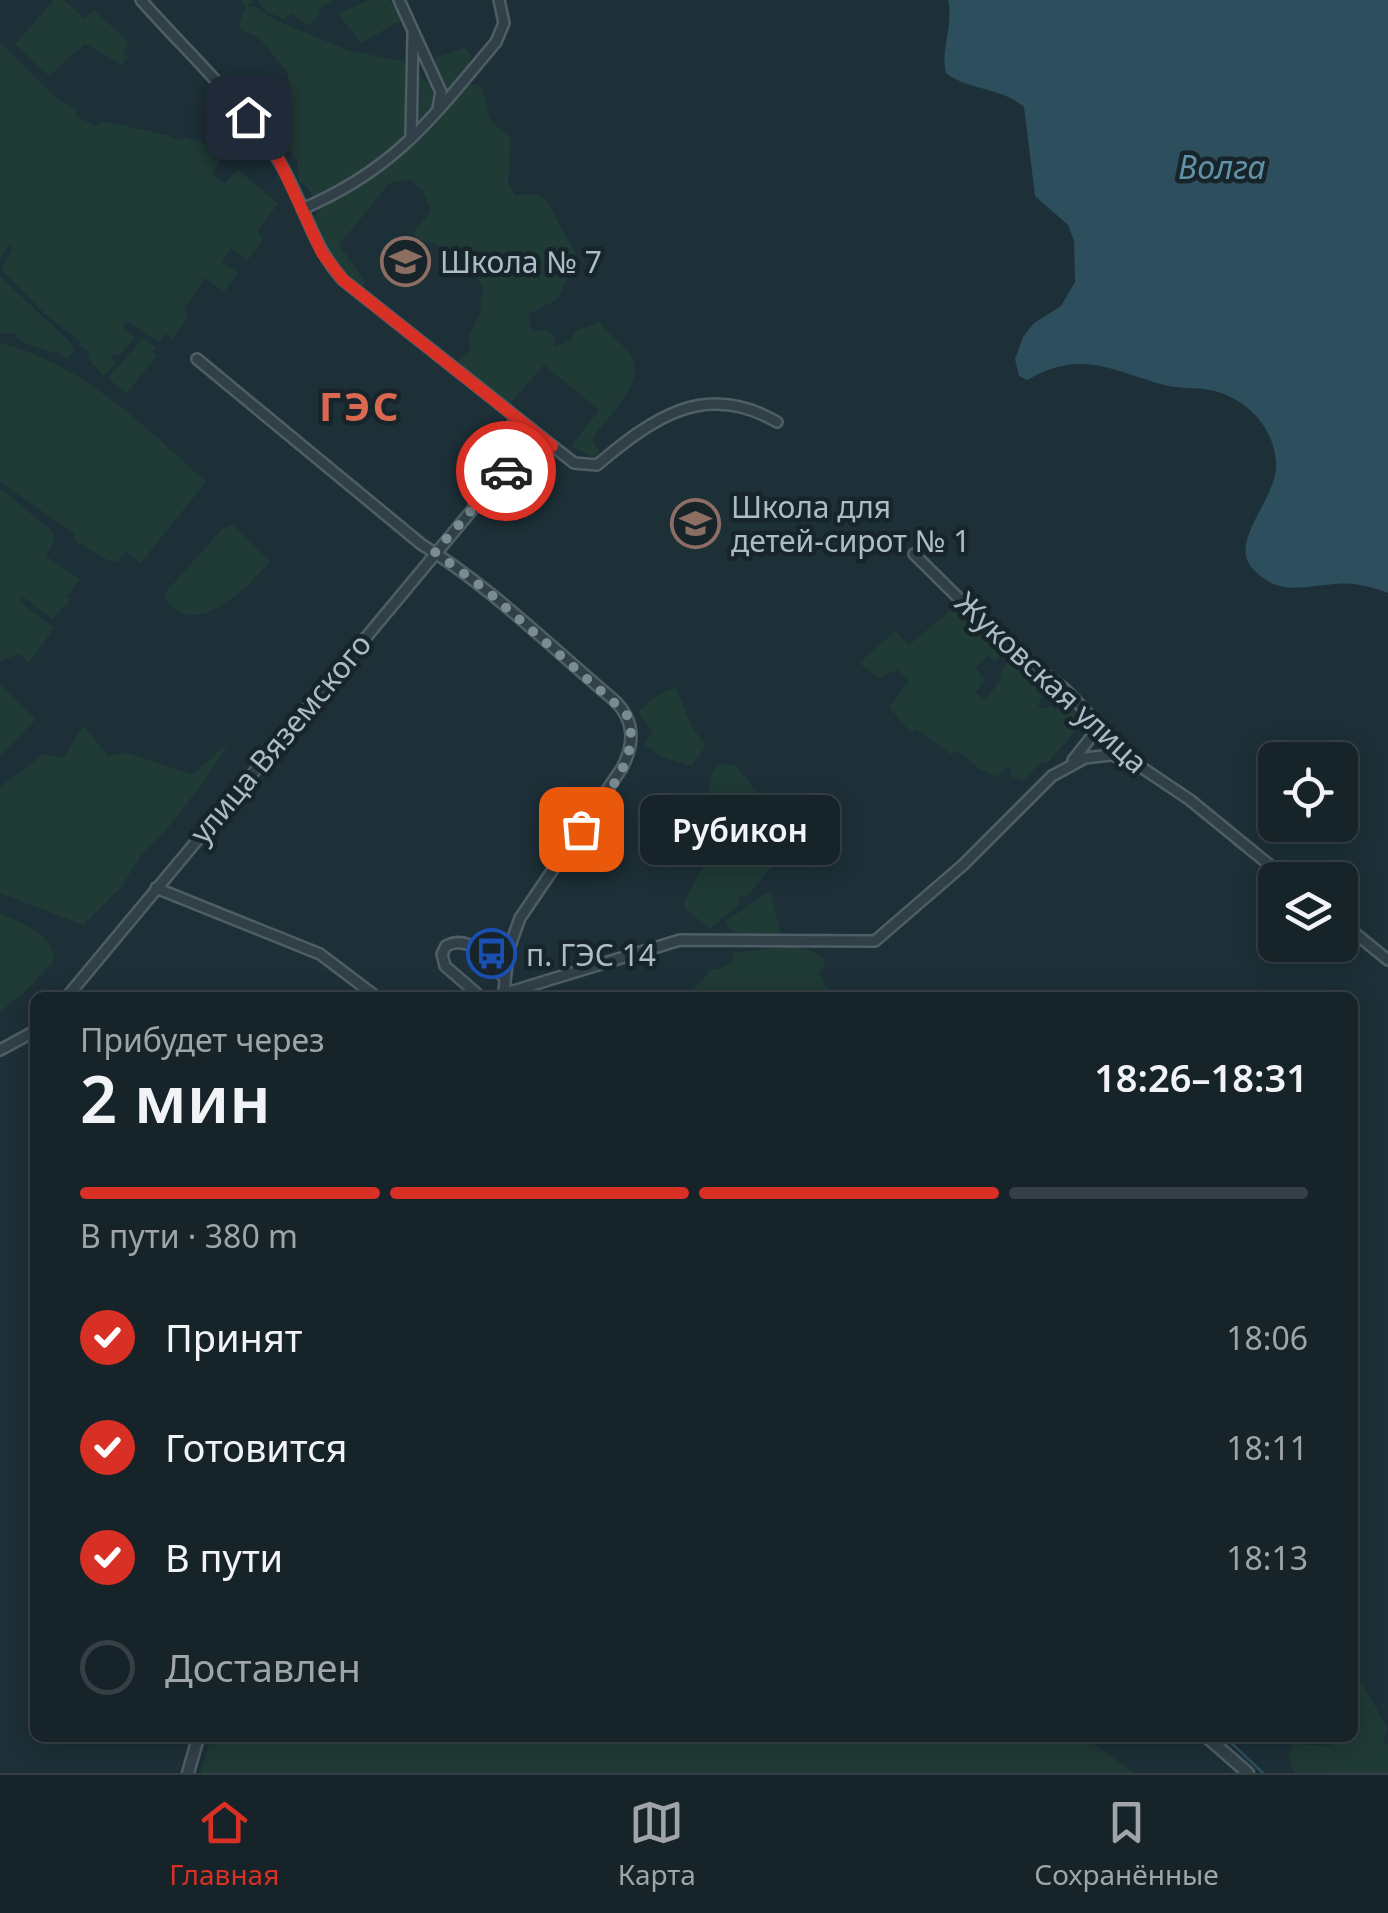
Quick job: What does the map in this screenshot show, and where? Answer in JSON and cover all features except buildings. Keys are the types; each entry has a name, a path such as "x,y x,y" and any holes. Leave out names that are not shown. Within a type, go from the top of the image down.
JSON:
{"street":[{"path":"141,0 248,117 279,160 322,253 343,280 574,463 597,465 628,440 685,405 752,408 776,422"},
{"path":"400,0 440,92 437,111"},
{"path":"302,209 360,182 410,140 500,34 504,17 499,0"},
{"path":"410,140 413,30"},
{"path":"197,360 626,713 632,732 622,768 520,918 511,942 503,992"},
{"path":"496,480 504,465 505,435 516,419"},
{"path":"496,480 510,468 540,460 552,446"},
{"path":"505,450 512,460 525,465"},
{"name":"улица Вяземского","path":"71,992 496,480"},
{"name":"Жуковская улица","path":"914,554 1001,640 1066,690 1132,761 1190,800 1266,862"},
{"path":"516,992 680,940 875,942 1069,764 1092,736 1093,720"},
{"path":"1069,764 1102,756 1132,761"},
{"path":"156,888 320,954 370,992"},
{"path":"1358,936 1388,960"},
{"path":"475,992 445,966 442,954 446,946 459,941 469,944 505,978"},
{"path":"0,1050 30,1034"},
{"path":"188,1773 197,1742"},
{"path":"1213,1742 1248,1773"}],"green space":[{"path":"54,0 64,0 85,19 94,10 130,43 123,51 128,57 122,65 85,44 49,76 15,44"},
{"path":"240,0 254,0 247,7 254,6 275,20 350,51 402,61 435,89 435,58 465,48 472,56 465,71 465,84 481,85 490,120 511,139 508,183 515,195 530,193 545,198 577,256 558,299 529,314 530,327 536,332 547,329 553,334 555,347 571,340 574,331 600,322 628,351 634,363 631,386 592,440 600,452 594,458 571,446 599,410 544,365 510,404 502,403 457,370 458,362 471,349 468,336 482,311 480,300 484,291 482,284 436,244 417,239 413,233 431,211 423,191 409,179 389,184 339,245 366,282 363,285 358,285 325,250 313,221 319,210 308,188 299,182 297,161 284,144 282,126 290,88 287,72 260,39 241,29 239,23 246,7"},
{"path":"257,0 332,1 320,8 319,16 307,26 293,13 283,19 267,12"},
{"path":"369,0 390,0 402,20 361,43 338,14"},
{"path":"0,42 59,100 77,109 76,116 96,126 101,121 176,140 201,142 224,154 212,173 224,184 238,169 278,204 257,232 264,238 247,261 231,248 221,262 238,273 224,292 205,278 185,308 187,317 173,339 166,334 159,342 126,321 123,327 135,337 119,356 111,355 116,363 104,376 88,359 91,354 79,345 80,341 45,314 1,269 13,248 8,245 0,261"},
{"path":"0,276 69,341 75,349 68,360 55,350 52,353 22,342 13,333 0,333"},
{"path":"143,338 156,348 153,352 157,356 126,394 108,378"},
{"path":"0,343 31,353 86,382 136,419 206,482 140,564 126,552 117,562 109,561 73,539 75,534 0,482"},
{"path":"0,488 53,532 54,540 46,556 80,579 67,597 71,600 52,619 23,597 20,602 54,628 29,663 19,654 0,661"},
{"path":"233,525 270,561 218,607 188,614 174,609 163,595 222,529"},
{"path":"959,603 999,643 996,650 1004,646 1007,649 995,662 988,656 975,668 985,680 975,692 986,700 1002,677 998,674 1014,655 1049,683 1038,706 1045,709 1050,705 1055,709 1068,696 1087,718 1046,764 1042,761 1023,781 1010,776 1012,769 1008,766 997,777 979,769 958,751 950,754 917,729 911,733 889,707 909,680 897,670 879,678 859,663 895,631 909,645"},
{"path":"0,684 36,719 0,757"},
{"path":"676,687 691,725 706,746 691,766 662,757 644,744 653,732 638,712 656,696"},
{"path":"83,725 108,756 126,752 192,775 230,741 164,833 142,854 120,889 83,925 0,893 0,787 44,754 64,758"},
{"path":"719,763 737,767 789,831 790,843 749,895 738,896 739,904 710,929 685,909 684,902 708,857 705,848 717,831 709,795 711,777"},
{"path":"767,892 771,894 781,937 733,933 725,922"},
{"path":"0,913 41,936 55,959 0,1012"},
{"path":"789,946 809,950 826,962 819,973 834,992 688,992 713,968 717,970 733,962 732,953"},
{"path":"1358,1677 1388,1728 1383,1740 1388,1745 1388,1773 1294,1773 1288,1754 1293,1744 1329,1746 1333,1742 1358,1742"},
{"path":"210,1742 1091,1742 1135,1773 200,1773"}],"water":[{"name":"Волга","path":"948,0 1388,0 1388,593 1349,584 1281,586 1252,568 1246,557 1246,545 1270,491 1276,463 1264,426 1235,399 1096,365 1064,366 1027,380 1019,376 1015,359 1023,337 1034,323 1061,306 1075,282 1074,241 1068,225 1035,196 1024,107 946,73"}],"waterway":[{"path":"1230,1742 1263,1773"}],"way so far":[{"path":"506,471 435,552 487,591 626,713 632,732 629,753 581,829"}],"place":[{"name":"Школа № 7","path":"405,261"},
{"name":"Школа для детей-сирот № 1","path":"696,523"},
{"name":"Рубикон","path":"581,829"},
{"name":"п. ГЭС 14","path":"491,954"}],"district":[{"name":"ГЭС","path":"360,405"}],"route":[{"path":"248,117 279,160 322,253 343,280 451,370 552,446 533,464 506,471"}]}
